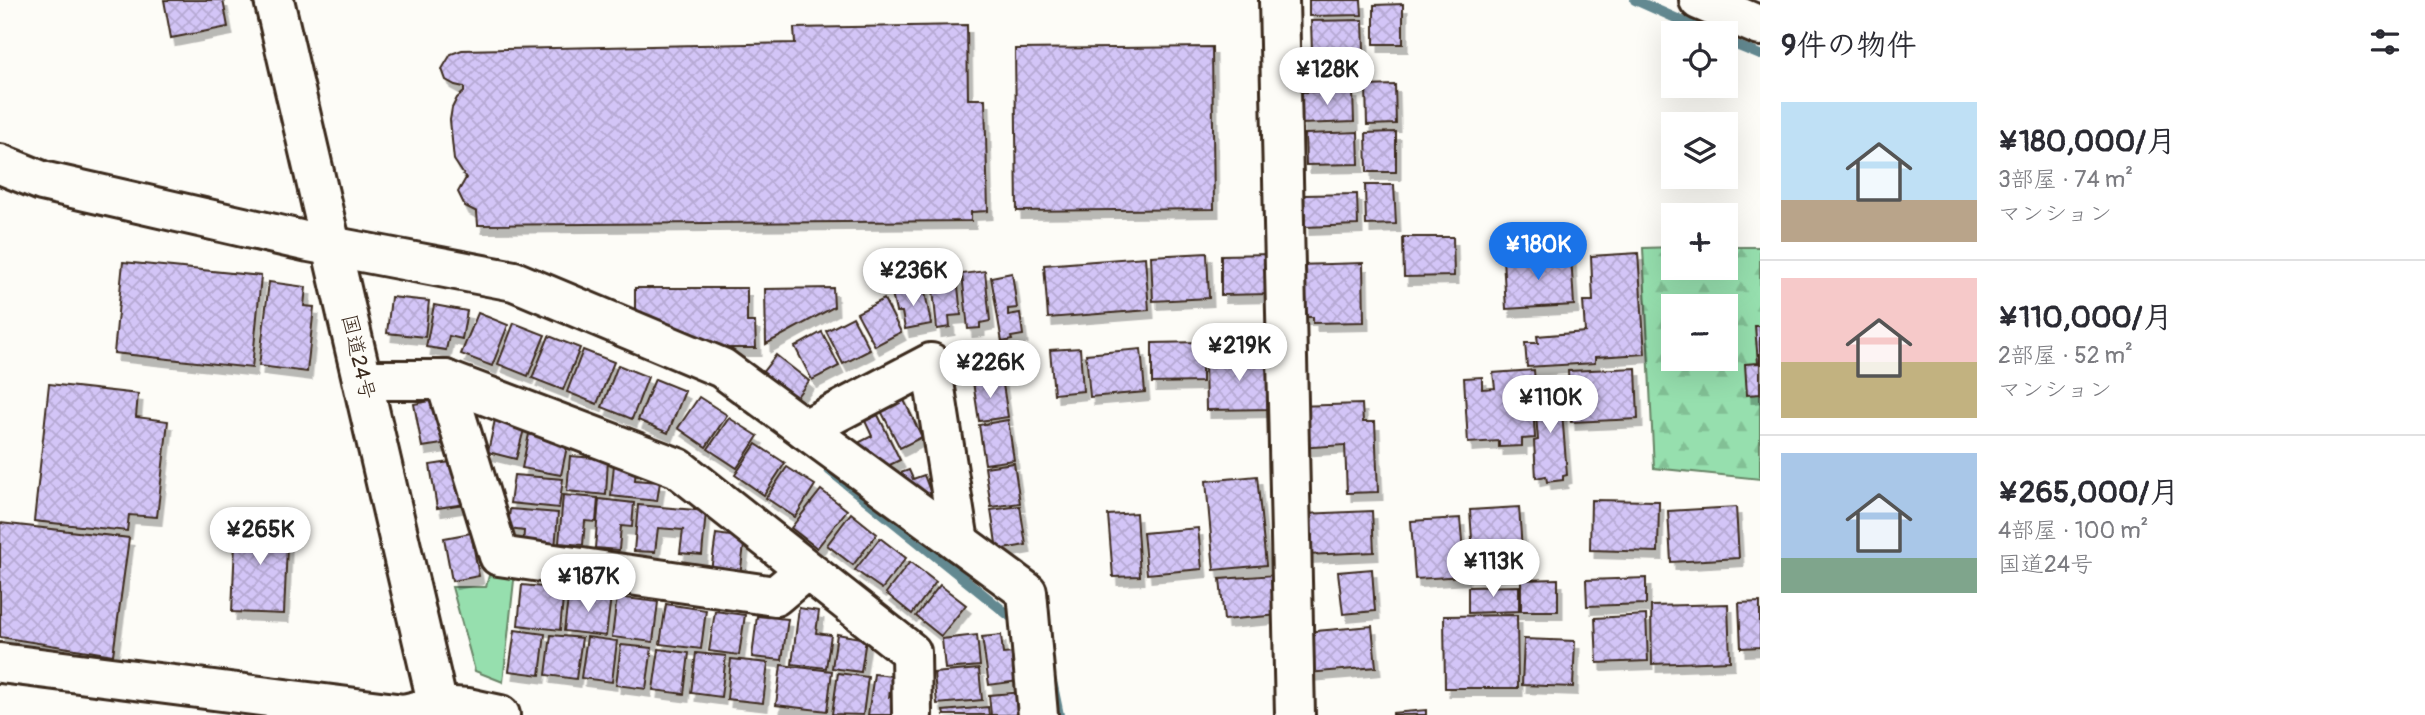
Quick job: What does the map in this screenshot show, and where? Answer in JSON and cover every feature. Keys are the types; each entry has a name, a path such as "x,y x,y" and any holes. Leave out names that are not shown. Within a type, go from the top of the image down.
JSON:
{"main road":[{"name":"国道24号","path":"274,0 439,710"},
{"path":"1279,0 1295,715"},
{"path":"1699,0 1760,26"},
{"path":"0,164 42,181 332,246 513,281 722,368 1027,592 1038,715"},
{"path":"804,429 931,363 959,542"},
{"path":"363,380 445,380 678,468 911,652 912,715"},
{"path":"445,380 499,556 775,596 806,570"},
{"path":"0,663 404,714 468,708 500,715"}],"green space":[{"path":"1661,247 1661,280 1738,280 1738,247 1760,247 1760,479 1654,468 1643,248"},
{"path":"491,568 515,571 503,682 475,671 452,587 486,587"}],"building":[{"path":"164,0 223,0 228,27 171,38"},
{"path":"1309,0 1361,0 1362,15 1309,16"},
{"path":"1403,4 1403,44 1374,44 1374,5"},
{"path":"1363,20 1364,51 1312,52 1311,21"},
{"path":"967,25 968,99 985,99 988,211 971,212 971,221 478,225 477,212 465,206 458,192 466,178 454,160 450,120 452,108 464,92 464,87 446,80 442,69 451,54 462,50 795,43 794,28"},
{"path":"1212,47 1214,209 1017,211 1015,49"},
{"path":"1395,85 1396,124 1367,125 1366,86"},
{"path":"1353,91 1354,122 1301,124 1301,92"},
{"path":"1358,132 1359,164 1306,165 1305,134"},
{"path":"1396,132 1396,172 1367,172 1366,133"},
{"path":"1365,185 1394,185 1396,224 1366,225"},
{"path":"1357,194 1358,225 1305,227 1304,195"},
{"path":"1403,237 1453,237 1454,276 1404,277"},
{"path":"1207,253 1209,298 1153,301 1151,256"},
{"path":"1638,253 1645,354 1595,357 1595,363 1527,367 1525,343 1538,343 1537,336 1585,332 1583,301 1593,301 1591,256"},
{"path":"1271,254 1271,294 1221,295 1221,255"},
{"path":"1571,255 1574,305 1506,309 1503,258"},
{"path":"1145,257 1149,310 1048,318 1044,265"},
{"path":"123,262 261,276 252,368 114,353"},
{"path":"1363,263 1364,322 1313,323 1313,317 1297,317 1296,265"},
{"path":"985,271 990,321 980,323 980,328 968,329 962,274"},
{"path":"1012,273 1017,308 1008,309 1008,315 1020,313 1023,335 1002,342 991,277"},
{"path":"957,277 961,315 949,316 950,327 937,329 932,279"},
{"path":"269,282 306,287 304,306 314,307 307,372 259,366"},
{"path":"924,287 931,324 905,329 902,312 896,312 892,294"},
{"path":"635,288 747,288 747,322 755,322 756,348 716,348 635,311"},
{"path":"833,288 834,307 766,344 765,289"},
{"path":"391,297 429,301 425,337 387,333"},
{"path":"884,299 901,332 875,346 857,313"},
{"path":"434,305 467,311 462,339 449,336 446,350 426,347"},
{"path":"478,313 508,325 492,366 461,354"},
{"path":"853,317 870,350 843,364 826,331"},
{"path":"514,323 545,335 528,376 498,364"},
{"path":"1755,326 1760,326 1760,394 1747,395 1745,364 1758,363"},
{"path":"822,332 839,366 812,380 795,347"},
{"path":"549,336 580,348 563,390 532,378"},
{"path":"1202,342 1202,382 1152,383 1152,343"},
{"path":"1080,348 1083,391 1054,394 1050,350"},
{"path":"1141,349 1145,392 1090,397 1086,354"},
{"path":"583,350 614,362 597,404 567,392"},
{"path":"776,355 809,381 791,404 758,378"},
{"path":"1272,357 1272,409 1206,410 1205,358"},
{"path":"618,365 648,377 632,419 602,407"},
{"path":"1636,368 1638,419 1571,422 1568,371"},
{"path":"1534,370 1535,383 1525,384 1526,408 1533,407 1535,438 1522,439 1522,446 1499,447 1499,441 1468,443 1464,378 1482,377 1482,389 1495,388 1493,373"},
{"path":"1002,378 1008,417 979,421 973,382"},
{"path":"655,379 685,391 668,433 638,420"},
{"path":"49,384 138,394 136,417 168,421 157,517 129,515 127,531 34,521"},
{"path":"1560,387 1567,475 1563,476 1563,480 1547,482 1546,476 1536,478 1534,441 1538,440 1534,389"},
{"path":"900,392 922,437 900,448 877,403"},
{"path":"699,397 727,415 706,447 678,428"},
{"path":"441,399 449,443 422,447 414,404"},
{"path":"1362,404 1363,422 1375,422 1378,492 1347,493 1345,445 1297,448 1295,406"},
{"path":"496,415 526,422 516,459 488,452"},
{"path":"878,415 900,460 877,471 852,446 872,436 865,421"},
{"path":"729,418 758,436 737,468 708,449"},
{"path":"1008,420 1014,460 985,464 979,425"},
{"path":"529,434 568,442 561,475 522,468"},
{"path":"756,444 785,463 764,495 735,475"},
{"path":"570,456 608,459 606,495 567,491"},
{"path":"457,461 465,504 437,508 430,465"},
{"path":"1014,463 1020,503 991,507 985,467"},
{"path":"614,464 636,466 635,480 660,482 657,501 611,496"},
{"path":"787,467 815,485 795,517 766,498"},
{"path":"909,470 913,479 924,475 936,507 889,477"},
{"path":"514,475 563,479 559,508 510,503"},
{"path":"1257,476 1266,565 1214,570 1206,481"},
{"path":"821,490 847,510 817,548 791,528"},
{"path":"563,495 598,498 596,522 585,521 583,545 559,543"},
{"path":"599,499 634,503 632,527 621,526 619,550 595,548"},
{"path":"1591,500 1659,501 1658,552 1590,550"},
{"path":"638,505 706,511 702,555 680,553 683,530 658,528 655,552 634,551"},
{"path":"1020,506 1026,545 997,550 991,510"},
{"path":"1519,507 1523,565 1474,569 1470,510"},
{"path":"1736,507 1739,558 1671,562 1668,511"},
{"path":"510,509 558,513 555,549 523,546 524,531 508,529"},
{"path":"1372,511 1374,552 1306,555 1304,514"},
{"path":"851,513 877,534 853,565 827,545"},
{"path":"1136,513 1140,576 1113,577 1108,515"},
{"path":"1460,518 1465,576 1415,579 1411,521"},
{"path":"236,520 288,523 284,614 232,612"},
{"path":"0,523 129,538 113,655 0,637"},
{"path":"1198,528 1202,569 1147,574 1143,533"},
{"path":"471,533 479,576 452,581 444,538"},
{"path":"716,534 745,538 740,575 711,571"},
{"path":"880,538 906,558 882,589 855,570"},
{"path":"910,562 936,582 912,614 886,593"},
{"path":"1372,569 1375,611 1343,614 1338,572"},
{"path":"1275,575 1279,615 1224,620 1220,579"},
{"path":"1646,578 1646,604 1587,606 1586,580"},
{"path":"1558,579 1558,611 1521,611 1521,580"},
{"path":"522,585 564,589 560,630 518,625"},
{"path":"940,585 966,605 941,636 916,616"},
{"path":"1519,586 1519,611 1468,613 1468,587"},
{"path":"569,591 611,596 606,636 564,631"},
{"path":"617,597 658,602 653,642 612,637"},
{"path":"1760,602 1760,647 1741,648 1739,603"},
{"path":"666,604 706,610 701,649 660,644"},
{"path":"1728,604 1730,661 1652,664 1651,606"},
{"path":"799,608 819,611 816,633 831,635 826,668 792,664"},
{"path":"715,611 745,615 739,655 709,651"},
{"path":"1517,615 1518,688 1445,688 1444,616"},
{"path":"1646,615 1648,661 1597,663 1595,618"},
{"path":"757,616 788,619 782,660 752,657"},
{"path":"1372,626 1376,667 1308,673 1305,632"},
{"path":"515,630 545,634 540,675 509,671"},
{"path":"837,634 866,639 861,672 832,668"},
{"path":"551,635 582,638 576,679 546,675"},
{"path":"977,635 980,666 945,669 942,639"},
{"path":"1001,635 1003,654 1015,653 1019,681 989,685 982,637"},
{"path":"587,637 617,641 612,682 581,678"},
{"path":"1524,639 1575,641 1573,687 1522,685"},
{"path":"621,645 652,648 646,689 616,685"},
{"path":"659,649 689,653 684,694 653,690"},
{"path":"696,653 726,656 721,697 691,693"},
{"path":"731,659 768,663 763,703 727,699"},
{"path":"781,665 832,671 827,711 776,705"},
{"path":"979,669 982,700 937,704 934,673"},
{"path":"838,673 868,677 863,715 832,714"},
{"path":"874,674 892,676 889,697 901,698 898,715 868,715"},
{"path":"1023,692 1025,715 991,715 989,695"},
{"path":"988,707 989,715 944,715 943,711"},
{"path":"1426,710 1426,715 1393,715 1393,713"}],"waterway":[{"path":"1635,0 1682,21"},
{"path":"1738,46 1760,55"},
{"path":"829,470 1011,617"},
{"path":"1052,681 1059,715"}]}
